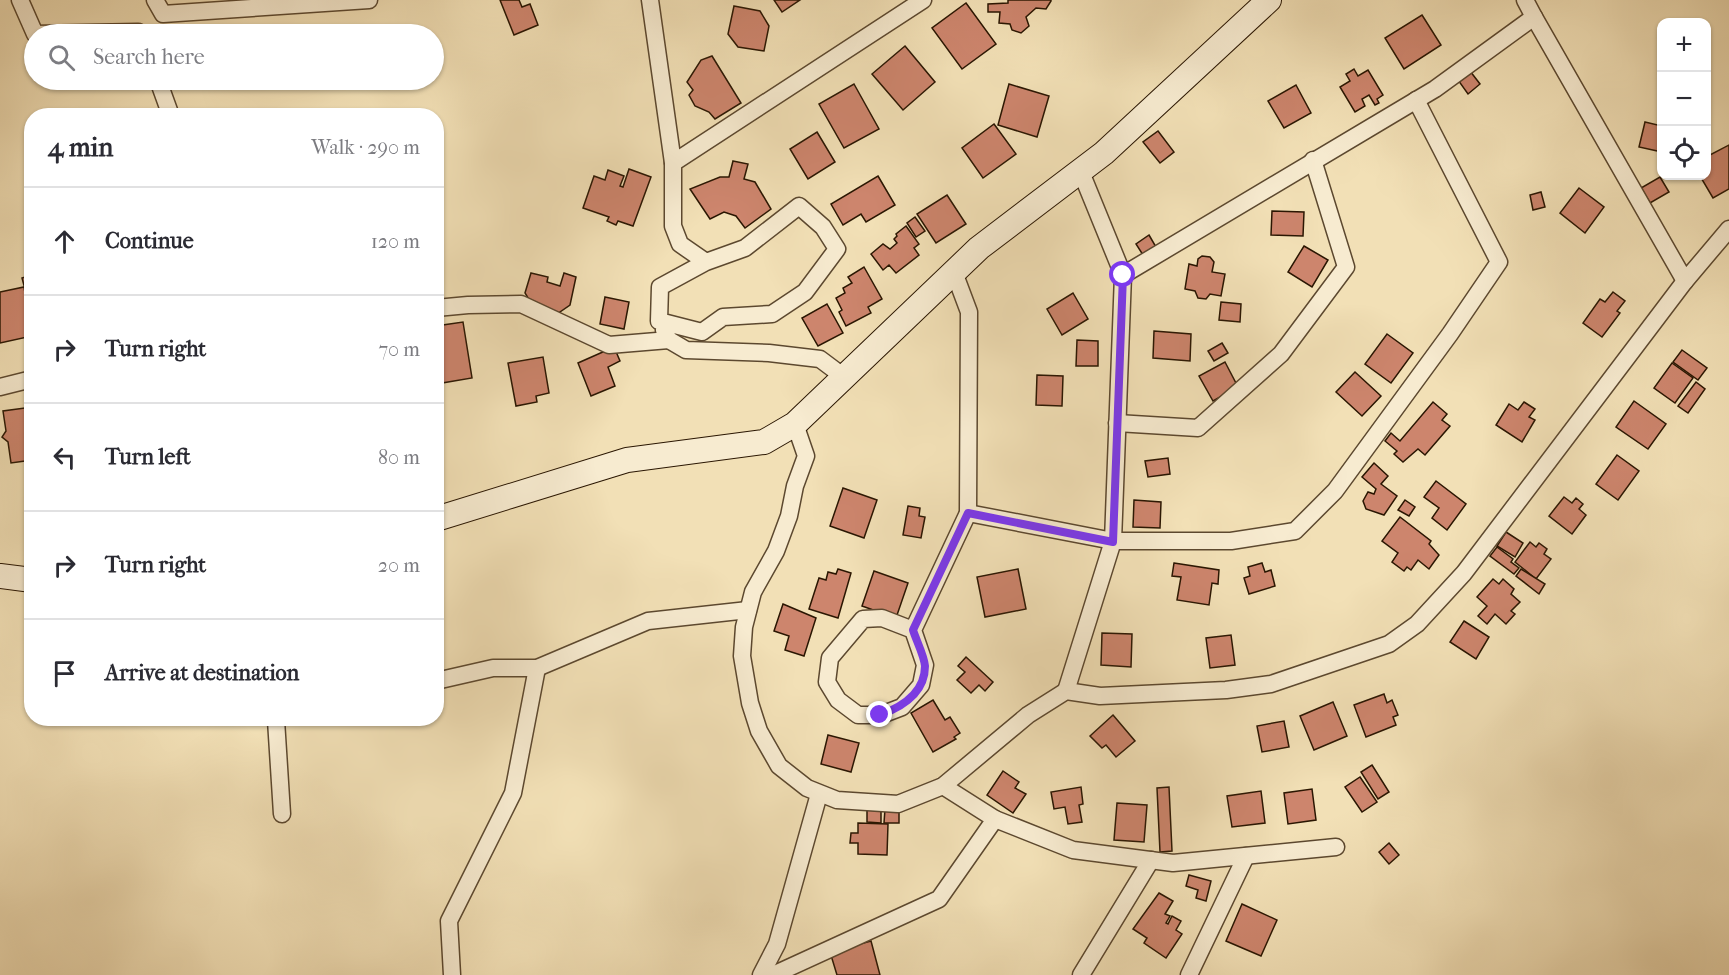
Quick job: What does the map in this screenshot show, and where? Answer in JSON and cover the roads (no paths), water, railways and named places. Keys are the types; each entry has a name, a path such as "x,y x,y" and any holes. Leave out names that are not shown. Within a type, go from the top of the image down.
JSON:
{"street":[{"path":"20,0 31,24"},
{"path":"154,0 163,14 369,0"},
{"path":"650,0 673,163 673,225 680,244 706,262"},
{"path":"673,163 923,0"},
{"path":"444,517 627,460 764,442 795,424 979,248 1081,172 1173,91 1269,0"},
{"path":"1525,0 1685,281"},
{"path":"1123,275 1416,100 1534,17"},
{"path":"162,90 168,108"},
{"path":"968,513 1113,542 1231,541 1295,531 1335,491 1450,334 1499,262 1416,100"},
{"path":"1117,423 1198,428 1281,354 1347,267 1313,160"},
{"path":"795,424 806,456 795,486 789,516 776,551 753,592 748,610 742,656 750,703 759,731 779,766 819,794 837,800 898,804 943,786 1028,715 1066,691 1113,542 1123,275 1081,172"},
{"path":"659,321 702,332 723,317 772,314 804,292 837,249 824,227 799,206 745,248 706,262 660,287 659,321 669,340 686,350 769,353 820,359 844,377"},
{"path":"1066,691 1100,696 1226,690 1271,684 1389,644 1417,624 1464,573 1685,281 1729,229"},
{"path":"913,630 882,618 863,619 830,658 828,682 838,700 858,715 880,715 902,707 921,685 925,665 913,630 968,513 969,312 954,272"},
{"path":"444,308 521,304 609,345 669,340"},
{"path":"0,387 24,381"},
{"path":"0,576 24,579"},
{"path":"444,679 493,668 537,668 648,621 748,610"},
{"path":"452,975 449,921 513,793 537,668"},
{"path":"278,726 282,814"},
{"path":"943,786 995,819 1072,850 1173,863 1336,847"},
{"path":"761,975 777,944 819,794"},
{"path":"777,944 781,973 939,898 995,819"},
{"path":"1188,975 1246,856"},
{"path":"1081,975 1151,860"}]}
